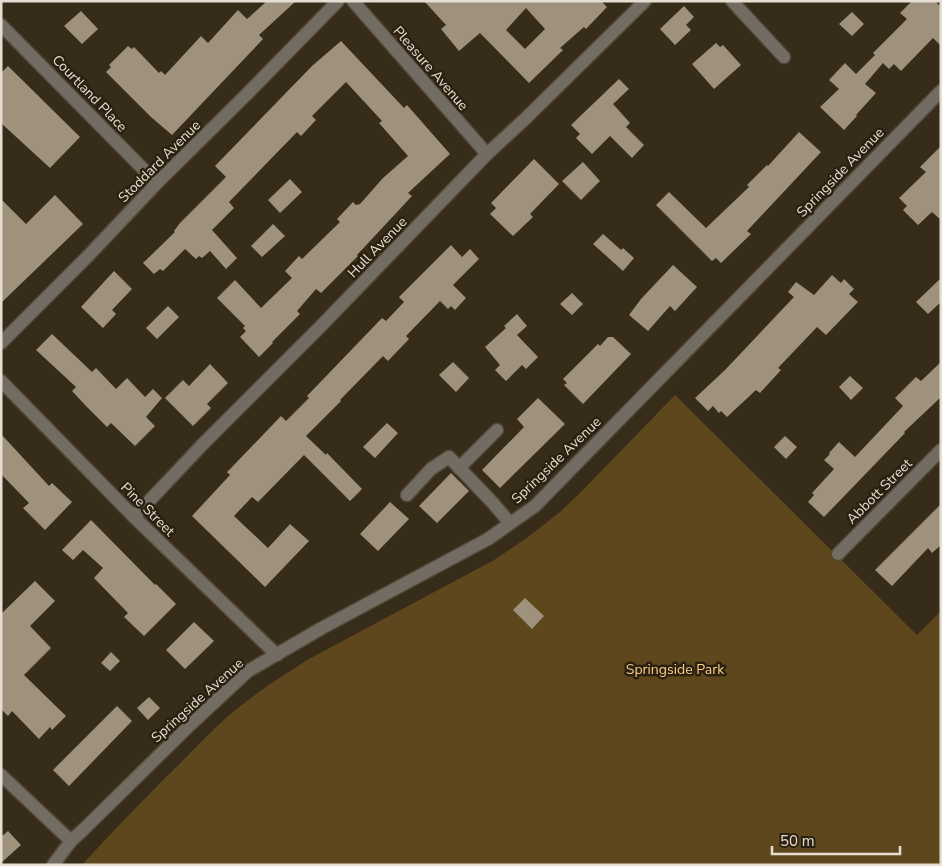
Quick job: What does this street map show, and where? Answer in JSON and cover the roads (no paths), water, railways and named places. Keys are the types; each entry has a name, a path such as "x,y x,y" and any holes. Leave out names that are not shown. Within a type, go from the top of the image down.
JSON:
{"street":[{"name":"Stoddard Avenue","path":"1,343 338,1"},
{"name":"Pleasure Avenue","path":"353,1 487,154"},
{"name":"Hull Avenue","path":"134,517 487,154 645,1"},
{"path":"732,1 784,57"},
{"name":"Courtland Place","path":"1,25 157,183"},
{"name":"Springside Avenue","path":"53,865 71,842 248,671 322,628 488,539 535,506 941,91"},
{"name":"Pine Street","path":"1,381 134,517 277,654"},
{"path":"459,468 497,430"},
{"name":"Abbott Street","path":"838,554 941,450"},
{"path":"407,495 432,469 449,457 510,523"},
{"path":"1,775 71,842"}],"park label":[{"name":"Springside Park","path":"675,669"}]}
